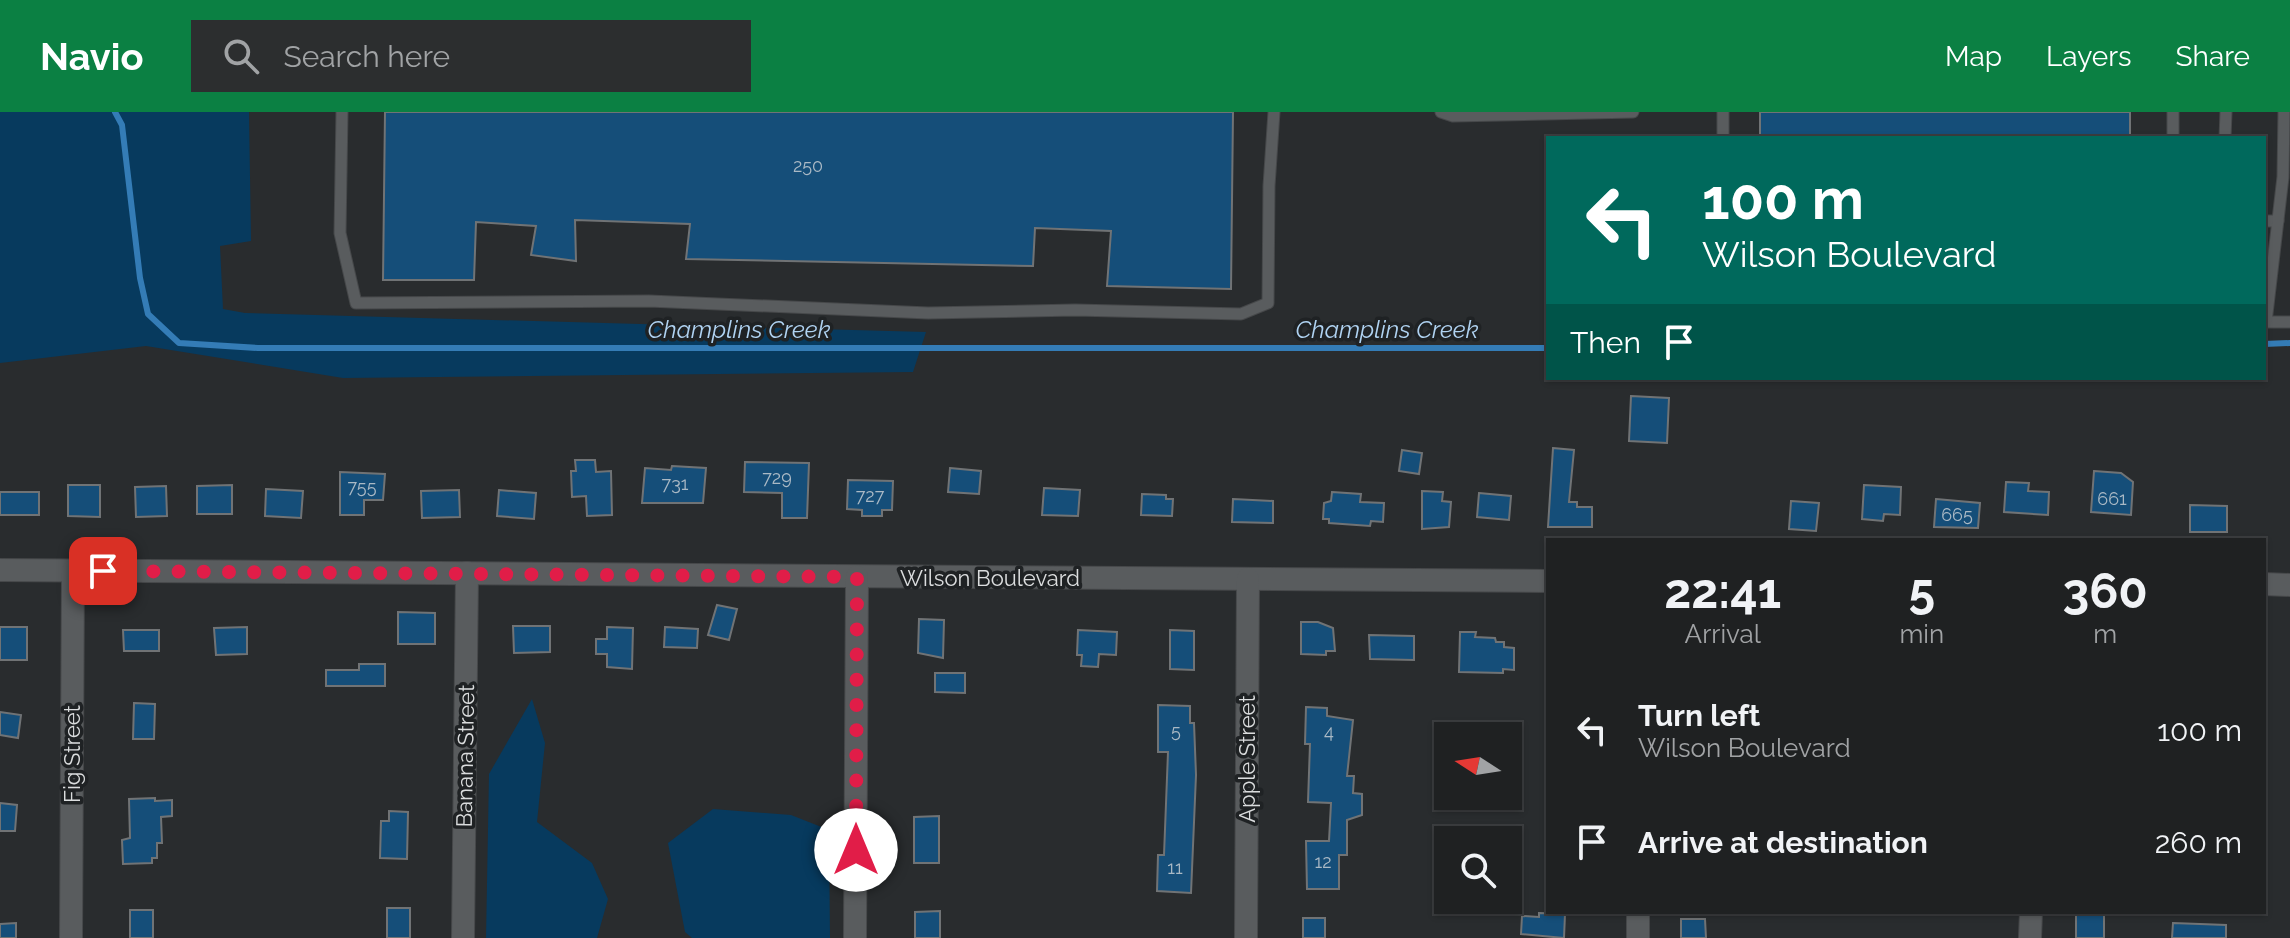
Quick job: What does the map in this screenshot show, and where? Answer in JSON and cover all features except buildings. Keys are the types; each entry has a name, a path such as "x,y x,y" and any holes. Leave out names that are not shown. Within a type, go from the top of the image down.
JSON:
{"street":[{"name":"Wilson Boulevard","path":"0,570 1546,581"},
{"name":"Fig Street","path":"71,938 73,571"},
{"name":"Banana Street","path":"463,938 467,573"},
{"path":"855,938 857,577"},
{"name":"Apple Street","path":"1246,938 1248,579"},
{"path":"2266,584 2290,585"},
{"path":"1638,914 1638,938"},
{"path":"2030,938 2031,914"}],"lane":[{"path":"342,112 340,233 356,303 649,301 928,313 1075,310 1241,314 1268,303 1269,186 1274,112"},
{"path":"1441,112 1453,116 1633,112"},
{"path":"1723,112 1723,136"},
{"path":"2173,112 2173,136"},
{"path":"2225,136 2226,112"},
{"path":"2266,314 2278,221 2284,112"},
{"path":"2266,221 2278,221"},
{"path":"2266,322 2290,322"}],"shaded area":[{"path":"0,112 249,112 251,241 220,246 223,309 245,313 926,332 913,372 343,378 146,346 0,363"},
{"path":"532,699 545,743 537,822 592,863 608,899 597,938 486,938 489,774"},
{"path":"713,809 791,815 829,830 830,938 692,938 685,932 668,843"}],"waterway":[{"name":"Champlins Creek","path":"115,112 122,125 140,278 148,314 179,343 258,348 1546,348"},
{"name":"Champlins Creek","path":"2266,344 2290,343"}],"route":[{"path":"103,571 857,577 856,850"}]}
